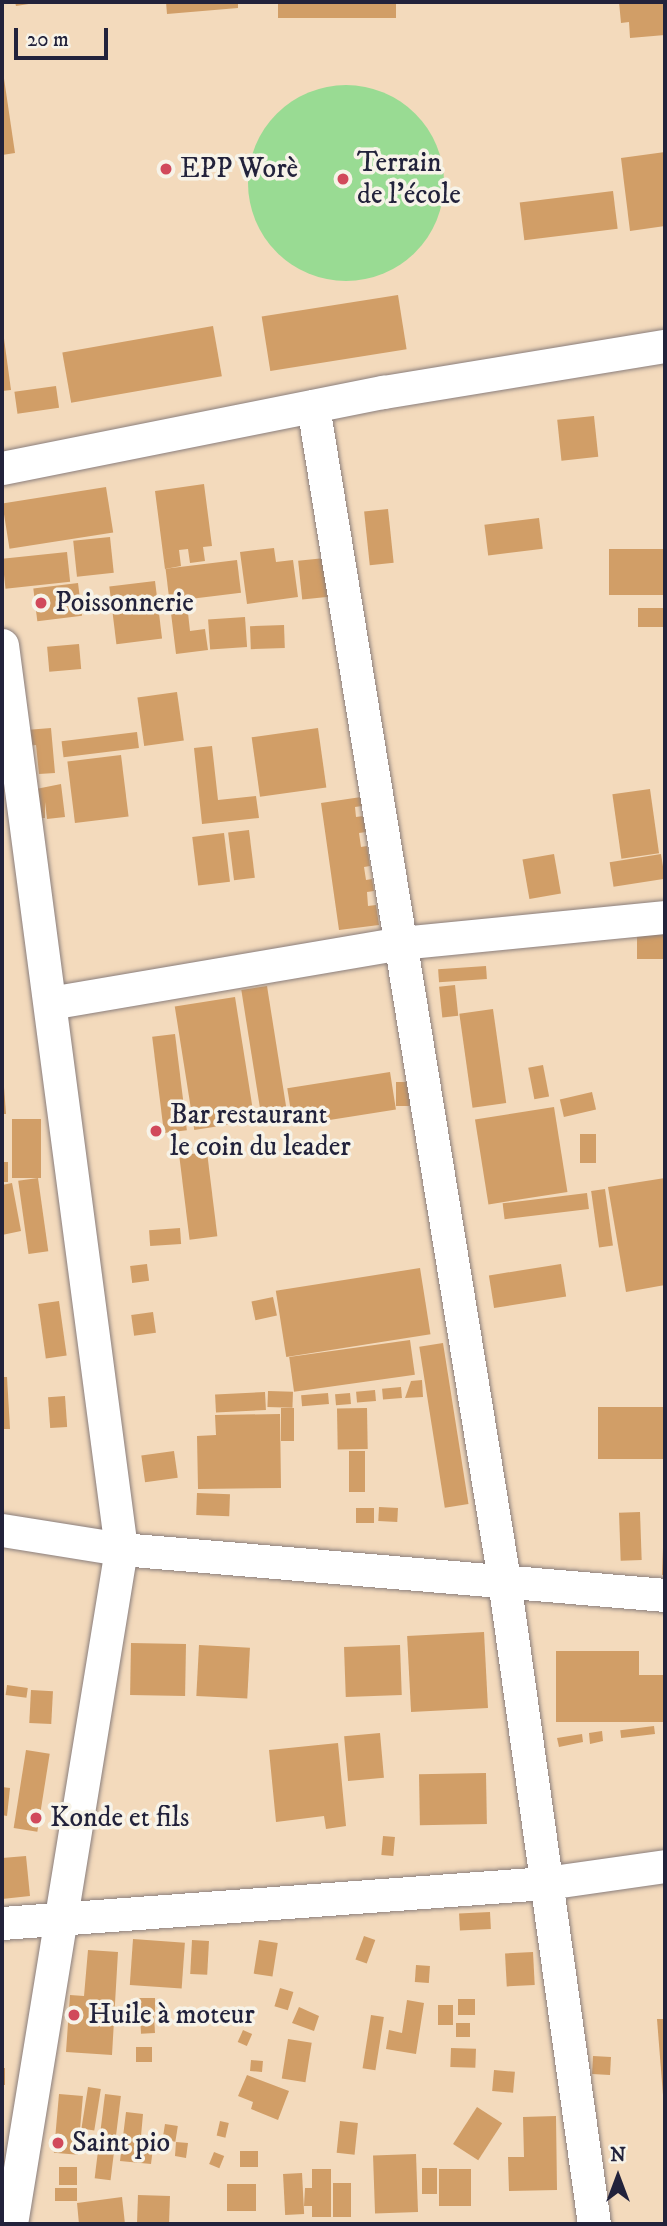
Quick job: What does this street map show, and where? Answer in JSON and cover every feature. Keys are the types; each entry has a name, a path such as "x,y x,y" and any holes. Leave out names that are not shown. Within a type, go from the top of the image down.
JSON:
{"street":[{"path":"2,468 313,406 665,346"},
{"path":"313,406 504,1580 594,2224"},
{"path":"2,645 121,1549 11,2224"},
{"path":"50,1003 400,943 665,917"},
{"path":"2,1530 121,1549 665,1595"},
{"path":"2,1923 61,1916 547,1882 665,1866"}],"green space":[{"path":"346,85 384,92 415,114 437,145 444,183 437,221 415,252 384,274 346,281 308,274 277,252 255,221 248,183 255,145 277,114 308,92"}],"building":[{"path":"15,2 35,2 35,3 16,6"},
{"path":"166,2 238,2 238,8 167,14"},
{"path":"278,2 396,2 396,18 278,18"},
{"path":"619,2 665,2 665,35 630,38 629,22 621,23"},
{"path":"2,65 15,153 2,155"},
{"path":"665,152 665,226 630,231 621,158"},
{"path":"613,191 618,229 524,240 520,202"},
{"path":"398,295 407,349 270,371 262,317"},
{"path":"2,324 11,390 2,391"},
{"path":"213,326 222,376 71,403 62,353"},
{"path":"56,386 59,408 17,414 14,392"},
{"path":"594,416 598,457 561,461 557,420"},
{"path":"204,484 212,546 203,547 205,561 190,563 188,549 179,550 181,566 165,569 155,491"},
{"path":"106,487 113,532 9,549 2,503"},
{"path":"388,509 394,563 370,565 364,512"},
{"path":"539,518 543,549 488,555 484,525"},
{"path":"110,537 114,573 77,577 73,541"},
{"path":"274,548 276,562 293,560 298,597 247,604 240,552"},
{"path":"609,549 665,549 665,595 609,595"},
{"path":"67,552 70,582 5,589 2,559"},
{"path":"325,558 329,597 302,600 298,561"},
{"path":"237,560 241,593 170,602 166,569"},
{"path":"155,581 162,639 116,644 109,587"},
{"path":"78,583 82,616 37,621 33,588"},
{"path":"187,604 190,631 205,629 208,650 176,654 170,605"},
{"path":"638,608 665,608 665,627 638,627"},
{"path":"245,617 247,647 210,650 208,620"},
{"path":"284,625 285,648 251,649 250,626"},
{"path":"79,644 81,669 49,672 47,647"},
{"path":"177,692 184,741 144,746 137,698"},
{"path":"51,728 55,773 39,774 36,745 27,746 26,730"},
{"path":"318,728 326,787 260,797 252,737"},
{"path":"137,732 139,748 64,757 62,741"},
{"path":"212,746 218,800 256,796 259,818 202,824 194,748"},
{"path":"121,755 129,817 75,823 67,762"},
{"path":"61,784 65,817 47,819 45,802 45,818 39,818 36,789"},
{"path":"650,789 659,853 621,859 612,794"},
{"path":"361,797 362,806 355,807 356,817 363,816 366,832 359,833 361,847 367,846 370,866 364,867 366,880 372,879 374,891 367,892 368,906 376,905 379,925 339,930 321,803"},
{"path":"249,830 255,878 234,880 228,833"},
{"path":"224,833 230,882 198,886 192,837"},
{"path":"554,854 561,893 529,899 522,860"},
{"path":"661,854 665,879 614,887 610,862"},
{"path":"637,930 665,930 665,959 637,959"},
{"path":"486,966 487,979 439,982 438,969"},
{"path":"455,985 458,1016 442,1018 439,987"},
{"path":"267,986 288,1116 262,1120 241,990"},
{"path":"235,997 255,1120 194,1130 175,1007"},
{"path":"493,1009 506,1103 473,1108 459,1014"},
{"path":"175,1034 187,1130 164,1133 152,1037"},
{"path":"543,1065 549,1096 534,1099 528,1068"},
{"path":"390,1072 396,1110 293,1126 287,1088"},
{"path":"396,1082 411,1082 411,1106 396,1106"},
{"path":"4,1087 6,1114 2,1114"},
{"path":"592,1092 596,1110 564,1117 560,1099"},
{"path":"554,1107 567,1192 488,1204 475,1120"},
{"path":"12,1119 41,1119 41,1178 12,1178"},
{"path":"580,1134 596,1134 596,1163 580,1163"},
{"path":"207,1152 217,1236 190,1240 179,1155"},
{"path":"2,1162 8,1162 8,1182 2,1182"},
{"path":"38,1178 48,1251 28,1254 18,1181"},
{"path":"665,1178 665,1285 626,1292 608,1187"},
{"path":"12,1183 21,1231 2,1235 2,1185"},
{"path":"605,1189 613,1245 599,1247 591,1191"},
{"path":"587,1193 589,1209 505,1219 503,1203"},
{"path":"180,1228 181,1244 150,1246 149,1230"},
{"path":"147,1264 149,1281 132,1283 130,1266"},
{"path":"561,1264 566,1297 494,1308 489,1275"},
{"path":"420,1268 430,1334 286,1357 276,1291"},
{"path":"273,1297 277,1316 255,1320 251,1302"},
{"path":"59,1301 67,1355 46,1358 38,1304"},
{"path":"153,1312 156,1333 134,1336 131,1315"},
{"path":"410,1340 415,1375 294,1392 289,1357"},
{"path":"443,1343 468,1504 445,1508 419,1347"},
{"path":"2,1377 7,1377 10,1429 2,1429"},
{"path":"422,1380 423,1397 405,1398 411,1381"},
{"path":"401,1387 402,1398 383,1400 382,1389"},
{"path":"375,1390 376,1401 357,1403 356,1392"},
{"path":"268,1391 293,1392 292,1408 267,1407"},
{"path":"265,1392 266,1410 216,1413 215,1395"},
{"path":"328,1393 329,1404 302,1406 301,1395"},
{"path":"350,1393 351,1404 336,1405 335,1394"},
{"path":"65,1396 67,1427 50,1428 48,1397"},
{"path":"598,1407 665,1407 665,1459 598,1459"},
{"path":"281,1408 294,1408 294,1441 281,1441"},
{"path":"367,1408 368,1449 338,1450 337,1409"},
{"path":"280,1414 281,1488 198,1489 197,1436 216,1435 215,1415"},
{"path":"174,1451 178,1478 145,1482 141,1456"},
{"path":"349,1451 365,1451 365,1492 349,1492"},
{"path":"197,1493 230,1494 229,1516 196,1515"},
{"path":"379,1507 398,1508 397,1522 378,1521"},
{"path":"356,1508 374,1508 374,1523 356,1523"},
{"path":"640,1512 642,1560 621,1561 619,1513"},
{"path":"665,1548 665,1575 662,1575"},
{"path":"484,1632 488,1708 411,1712 407,1636"},
{"path":"131,1643 186,1644 185,1696 130,1695"},
{"path":"199,1645 250,1648 247,1699 196,1696"},
{"path":"400,1645 402,1695 346,1697 344,1647"},
{"path":"556,1651 639,1651 639,1676 556,1676"},
{"path":"556,1675 665,1675 665,1722 556,1722"},
{"path":"7,1685 28,1688 26,1698 6,1695"},
{"path":"31,1690 53,1691 51,1724 29,1723"},
{"path":"654,1726 655,1734 621,1738 620,1730"},
{"path":"602,1731 603,1741 590,1744 589,1733"},
{"path":"380,1733 384,1778 348,1781 344,1736"},
{"path":"582,1734 583,1742 559,1747 557,1738"},
{"path":"338,1743 346,1826 326,1829 324,1816 276,1822 269,1750"},
{"path":"26,1750 50,1754 37,1832 14,1828"},
{"path":"486,1773 487,1824 420,1825 419,1774"},
{"path":"2,1787 10,1788 7,1816 2,1815"},
{"path":"383,1836 395,1837 393,1856 381,1855"},
{"path":"26,1856 30,1896 2,1899 2,1858"},
{"path":"490,1912 491,1929 460,1931 459,1914"},
{"path":"364,1936 375,1940 367,1964 355,1959"},
{"path":"133,1939 185,1943 182,1989 130,1985"},
{"path":"192,1940 209,1941 207,1975 190,1974"},
{"path":"259,1940 278,1943 272,1977 254,1974"},
{"path":"88,1950 118,1952 112,2055 66,2052 70,1995 84,1996"},
{"path":"533,1952 535,1985 507,1986 505,1953"},
{"path":"416,1965 430,1966 429,1983 415,1982"},
{"path":"280,1988 293,1992 288,2010 274,2006"},
{"path":"138,1998 155,1998 155,2012 138,2012"},
{"path":"458,1999 475,1999 475,2015 458,2015"},
{"path":"407,2000 424,2003 416,2054 386,2049 389,2030 402,2033"},
{"path":"438,2005 453,2005 453,2025 438,2025"},
{"path":"299,2007 319,2016 314,2031 292,2023"},
{"path":"154,2014 155,2033 141,2034 140,2015"},
{"path":"371,2015 384,2017 375,2070 363,2068"},
{"path":"657,2019 665,2019 665,2095 663,2095"},
{"path":"456,2023 470,2023 470,2037 456,2037"},
{"path":"243,2030 252,2034 247,2046 238,2042"},
{"path":"288,2039 312,2043 305,2082 282,2079"},
{"path":"136,2047 152,2047 152,2062 136,2062"},
{"path":"451,2048 476,2049 475,2068 450,2067"},
{"path":"593,2056 611,2057 610,2075 592,2074"},
{"path":"251,2060 263,2061 262,2072 250,2071"},
{"path":"2,2068 5,2068 5,2085 2,2085"},
{"path":"494,2070 515,2072 513,2093 492,2091"},
{"path":"247,2075 289,2091 278,2120 251,2109 253,2102 238,2096"},
{"path":"88,2087 101,2089 94,2131 81,2128"},
{"path":"59,2094 83,2096 78,2155 54,2153"},
{"path":"105,2094 121,2096 111,2180 95,2178"},
{"path":"477,2107 502,2123 478,2160 453,2144"},
{"path":"126,2112 143,2114 140,2147 153,2148 151,2164 120,2161"},
{"path":"556,2116 557,2190 509,2191 508,2157 524,2157 523,2117"},
{"path":"220,2121 229,2123 225,2138 217,2136"},
{"path":"340,2121 358,2123 355,2155 337,2153"},
{"path":"165,2124 178,2126 175,2142 162,2140"},
{"path":"176,2142 188,2143 186,2158 175,2156"},
{"path":"240,2151 258,2151 258,2167 240,2167"},
{"path":"214,2152 224,2156 219,2168 209,2164"},
{"path":"416,2154 418,2212 375,2213 373,2156"},
{"path":"59,2167 77,2167 77,2185 59,2185"},
{"path":"422,2168 437,2168 437,2194 422,2194"},
{"path":"312,2169 331,2169 331,2217 312,2217 312,2206 304,2206 305,2188 312,2188"},
{"path":"439,2169 471,2169 471,2206 439,2206"},
{"path":"302,2173 304,2214 285,2215 283,2174"},
{"path":"333,2183 351,2183 351,2217 333,2217"},
{"path":"227,2184 256,2184 256,2211 227,2211"},
{"path":"55,2188 77,2188 77,2201 55,2201"},
{"path":"138,2195 170,2196 169,2224 137,2224"},
{"path":"122,2197 125,2224 79,2224 77,2203"}],"place":[{"name":"EPP Worè","path":"166,169"},
{"name":"Terrain de l'école","path":"343,179"},
{"name":"Poissonnerie","path":"41,603"},
{"name":"Bar restaurant le coin du leader","path":"156,1131"},
{"name":"Konde et fils","path":"36,1818"},
{"name":"Huile à moteur","path":"74,2015"},
{"name":"Saint pio","path":"58,2143"}]}
